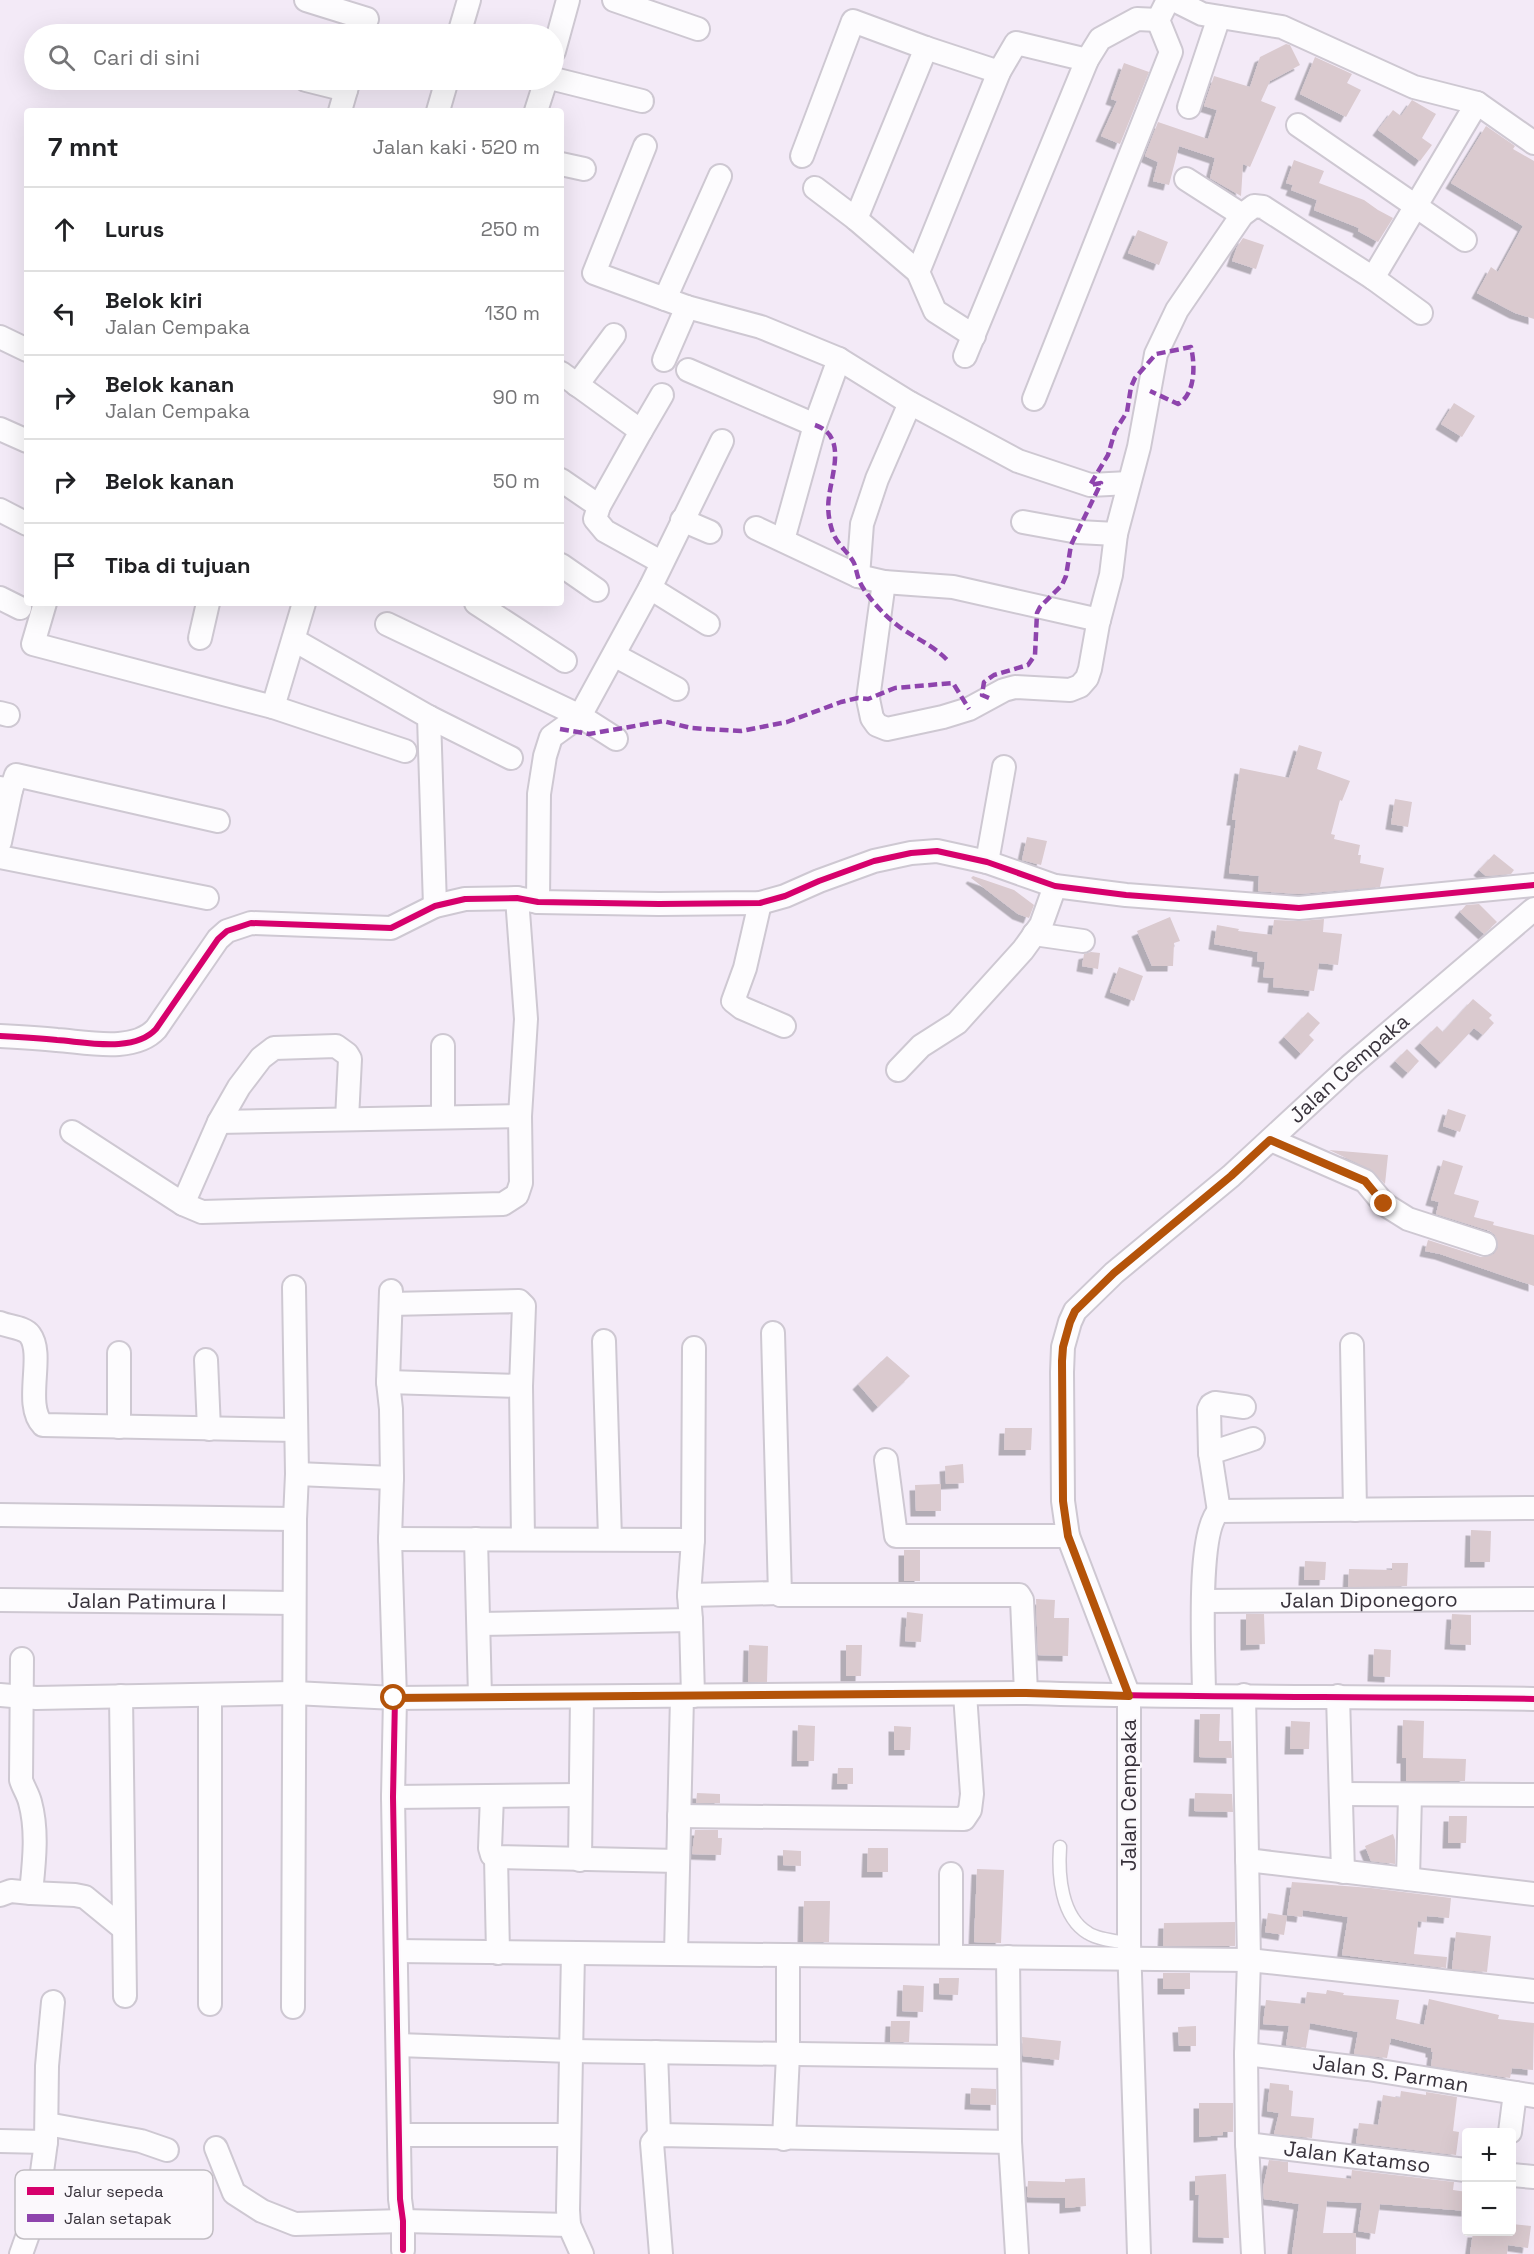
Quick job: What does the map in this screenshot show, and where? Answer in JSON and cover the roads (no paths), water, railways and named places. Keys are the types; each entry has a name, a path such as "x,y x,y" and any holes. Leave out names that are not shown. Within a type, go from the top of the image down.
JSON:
{"street":[{"path":"306,0 367,18"},
{"path":"462,24 469,0"},
{"path":"561,24 568,0"},
{"path":"614,0 698,29"},
{"path":"1174,0 1202,14 1282,27 1414,87 1478,103 1534,143"},
{"path":"815,188 856,219 918,272 935,311 969,346 1087,60 1100,39 1137,19 1163,10 1171,52 1034,399"},
{"path":"1189,107 1219,16"},
{"path":"802,156 853,21 999,72"},
{"path":"918,272 999,72 1016,43 1087,60"},
{"path":"856,219 926,48"},
{"path":"564,82 642,101"},
{"path":"439,108 444,90"},
{"path":"537,108 543,90"},
{"path":"1373,278 1478,103"},
{"path":"1298,125 1465,240"},
{"path":"645,146 594,273 687,307 761,327 839,359 910,403 1018,460 1090,484 1129,483"},
{"path":"564,165 584,169"},
{"path":"665,299 720,176"},
{"path":"1186,179 1242,215"},
{"path":"884,582 868,699 872,718 877,724 887,729 943,717 969,709 1004,690 1015,687 1070,690 1080,686 1087,678 1090,669 1099,620 1111,575 1116,534 1125,509 1129,483 1139,447 1156,354 1177,310 1242,215 1254,206 1261,206 1373,278 1421,313"},
{"path":"664,360 687,307"},
{"path":"614,335 569,379 641,432"},
{"path":"0,337 24,349"},
{"path":"783,540 815,425 839,359"},
{"path":"688,370 815,425"},
{"path":"661,562 604,531 596,521 599,506 662,395"},
{"path":"858,576 862,524 877,479 910,403"},
{"path":"0,429 24,440"},
{"path":"72,1132 183,1204 202,1212 503,1204 517,1196 521,1183 520,1116 526,1019 528,900 538,794 545,756 551,736 580,716 650,588 722,441"},
{"path":"564,482 599,506"},
{"path":"0,510 24,522"},
{"path":"682,520 710,532"},
{"path":"1023,522 1078,532 1116,534"},
{"path":"756,528 858,576 884,582 912,582 953,587 1099,620"},
{"path":"564,568 597,590"},
{"path":"650,588 708,624"},
{"path":"0,598 20,608"},
{"path":"44,606 33,644 273,707 405,751"},
{"path":"200,638 207,606"},
{"path":"273,707 303,606"},
{"path":"481,606 565,661"},
{"path":"387,624 580,716 616,739"},
{"path":"294,640 429,717 511,758"},
{"path":"614,655 676,689"},
{"path":"429,717 435,906"},
{"path":"987,862 1004,767"},
{"path":"0,842 6,789 16,775 218,821"},
{"path":"0,1036 103,1045 139,1041 156,1029 209,950 227,931 250,923 391,928 435,906 465,899 693,905 760,903 785,896 874,861 911,853 936,851 987,862 1055,886 1126,895 1299,908 1534,885"},
{"path":"0,857 207,898"},
{"path":"898,1070 921,1046 957,1023 1023,950 1045,915 1055,886"},
{"path":"760,903 745,968 733,1001 742,1008 784,1026"},
{"name":"Jalan Cempaka","path":"1139,2254 1130,1950 1129,1696 1068,1536 1063,1501 1062,1372 1063,1347 1070,1322 1075,1311 1114,1273 1231,1176 1350,1066 1534,909"},
{"path":"1034,934 1083,941"},
{"path":"183,1204 219,1122 239,1087 261,1058 274,1048 336,1046 347,1054 350,1059 347,1119"},
{"path":"443,1046 443,1117"},
{"path":"219,1122 520,1116"},
{"path":"1270,1140 1365,1181 1384,1204 1408,1219 1485,1244"},
{"path":"293,2007 294,1603 297,1474 294,1287"},
{"path":"403,2250 400,2199 393,1797 394,1698 390,1539 392,1478 391,1409 388,1382 391,1297 519,1301 524,1306 521,1386 524,1539"},
{"path":"0,1323 30,1334 34,1345 34,1398 41,1424 296,1430"},
{"path":"773,1333 776,1381 779,1593"},
{"path":"604,1341 609,1539"},
{"path":"1352,1345 1355,1510"},
{"path":"676,1954 679,1816 691,1620 688,1595 693,1540 694,1348"},
{"path":"119,1353 119,1427"},
{"path":"206,1360 209,1429"},
{"path":"388,1382 521,1386"},
{"path":"1219,1511 1210,1453 1209,1409 1210,1405 1215,1403 1244,1407"},
{"path":"1210,1453 1253,1439"},
{"path":"886,1460 896,1536 1068,1536"},
{"path":"297,1474 392,1478"},
{"path":"1204,1695 1204,1563 1212,1519 1219,1511 1534,1508"},
{"path":"0,1515 295,1519"},
{"path":"390,1539 693,1540"},
{"path":"476,1539 480,1697"},
{"path":"688,1595 779,1593 781,1596 1019,1595 1022,1600 1026,1693"},
{"name":"Jalan Diponegoro","path":"1204,1601 1534,1599"},
{"name":"Jalan Patimura l","path":"0,1600 294,1603"},
{"path":"479,1624 691,1620"},
{"path":"22,1659 11,1696 21,1780 34,1815 35,1847 31,1893"},
{"path":"11,1696 294,1693 394,1698 1026,1693 1534,1699"},
{"path":"679,1816 964,1819 970,1809 972,1794 965,1694"},
{"path":"210,1695 210,2004"},
{"path":"1244,1695 1249,1960 1246,2055 1247,2144 1254,2254"},
{"path":"121,1696 124,1996"},
{"path":"1338,1696 1343,1872"},
{"path":"580,1860 582,1697"},
{"path":"1341,1794 1534,1795"},
{"path":"393,1797 579,1795"},
{"path":"1408,1879 1410,1795"},
{"path":"492,1796 490,1848 492,1855 496,1857 678,1861"},
{"path":"496,1857 498,1953"},
{"path":"1247,1860 1534,1894"},
{"path":"951,1874 951,1956"},
{"path":"0,1895 11,1891 85,1897 124,1929"},
{"path":"396,1951 1008,1957 1130,1950 1249,1960 1534,1991"},
{"path":"573,1953 568,2210 569,2225 582,2254"},
{"path":"784,2139 788,2055 788,1955"},
{"path":"1008,1957 1010,2142 1017,2254"},
{"path":"42,2170 46,2133 47,2066 53,2002"},
{"path":"398,2045 571,2051 1009,2057"},
{"path":"656,2052 658,2136"},
{"name":"Jalan S. Parman","path":"1246,2055 1368,2069 1525,2094"},
{"path":"1512,2128 1525,2094"},
{"path":"0,2141 46,2133 141,2140 167,2150"},
{"path":"399,2135 569,2135"},
{"path":"661,2254 652,2142 658,2136 1010,2142"},
{"name":"Jalan Katamso","path":"1247,2144 1462,2169"},
{"path":"216,2148 234,2193 276,2218 295,2224 403,2221 569,2225"},
{"path":"1516,2175 1534,2177"},
{"path":"21,2254 26,2239"}],"lane":[{"path":"1060,1847 1062,1886 1071,1914 1090,1935 1130,1950"}]}
